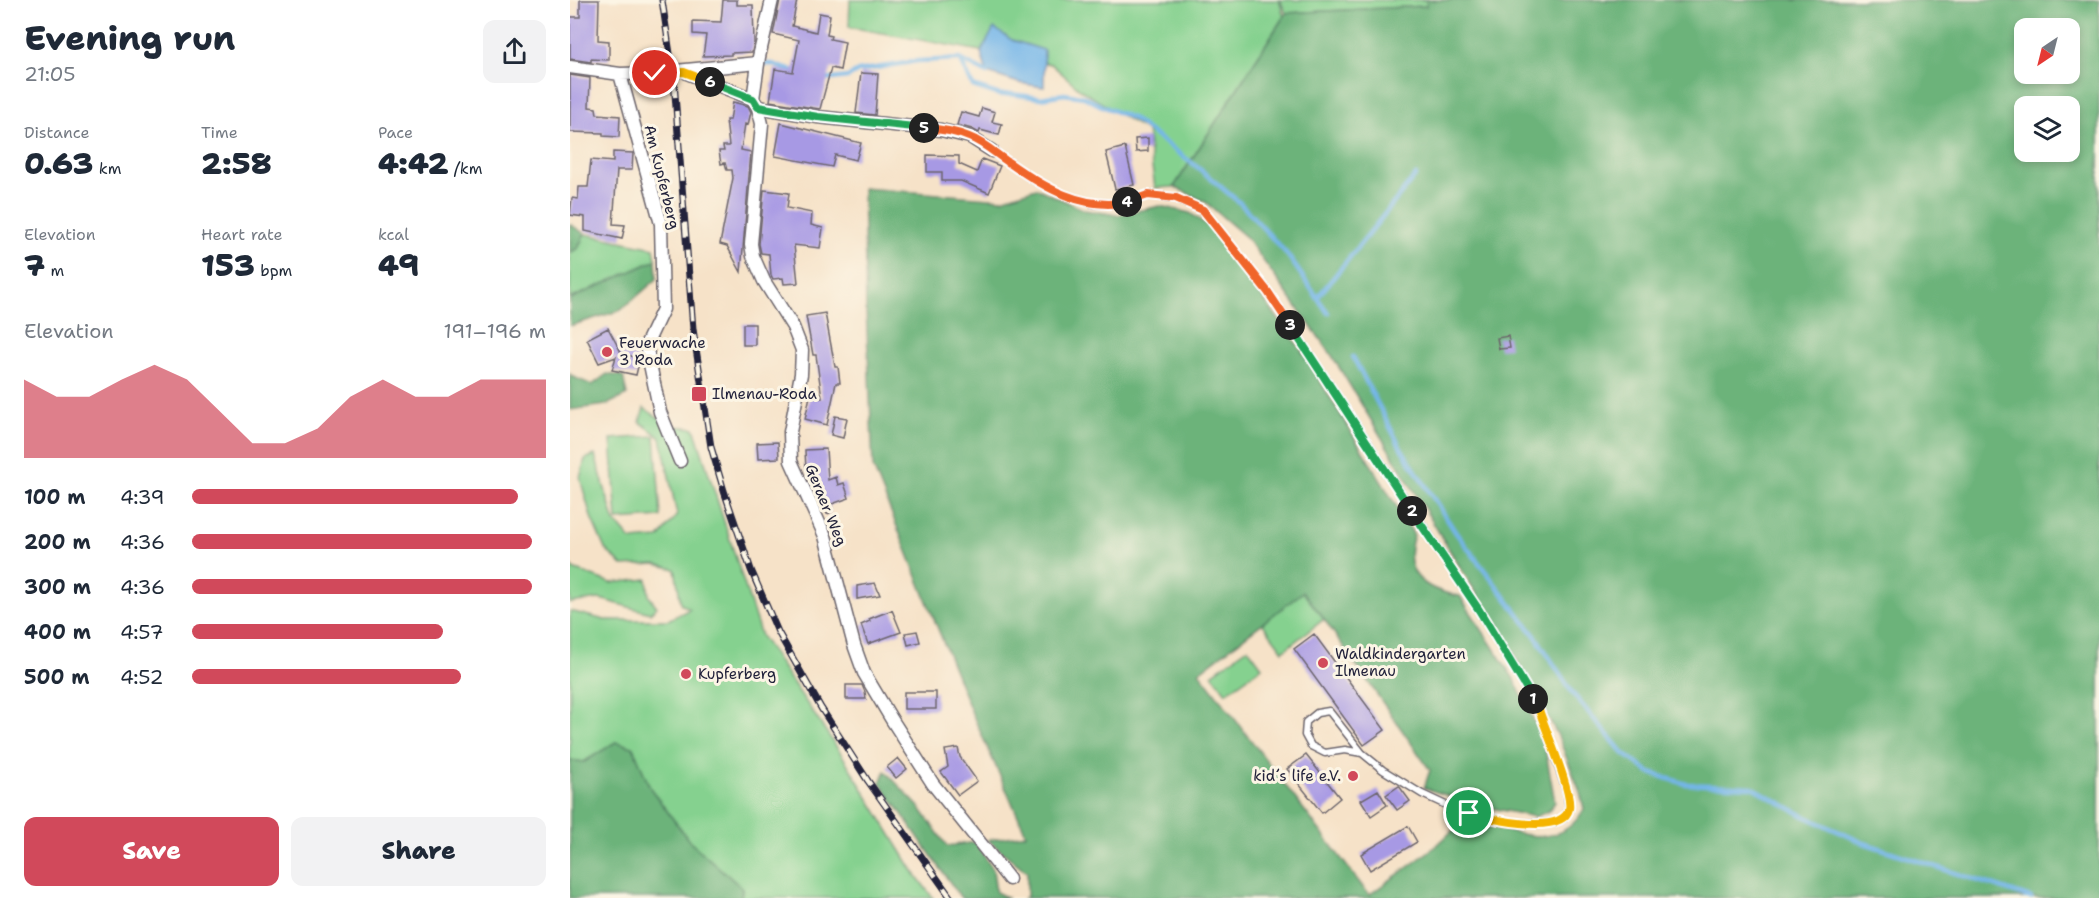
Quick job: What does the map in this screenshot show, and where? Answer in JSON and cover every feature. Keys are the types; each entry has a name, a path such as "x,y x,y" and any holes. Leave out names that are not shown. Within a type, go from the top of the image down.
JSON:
{"street":[{"name":"Geraer Weg","path":"772,0 759,60 756,103 762,124 751,243 753,256 764,281 793,327 802,350 801,374 790,432 791,461 825,536 854,645 864,673 933,784 1009,879"},
{"path":"570,67 620,74 684,72 759,60"},
{"path":"684,72 756,103 818,117 942,130 970,137 992,151"},
{"name":"Am Kupferberg","path":"620,74 661,224 663,309 646,345 660,412 680,461"}],"lane":[{"path":"992,151 1031,178 1060,194 1094,204 1125,203 1148,195 1176,198 1203,210 1268,292 1479,610 1538,707 1567,792 1569,809 1564,818 1555,822 1518,824 1450,807 1422,794 1383,770 1362,753 1329,711 1317,713 1306,722 1305,735 1311,746 1326,753 1345,750 1362,753"}],"green space":[{"path":"850,0 1279,0 1284,16 1174,187 1155,188 1147,131 1082,91 1051,64 849,27"},
{"path":"1280,0 1427,0 1427,6 1286,13"},
{"path":"1427,0 2099,0 2099,898 1024,898 1027,896 1027,872 988,840 1026,834 971,711 873,467 863,188 1002,199 1036,188 1085,210 1118,215 1160,206 1190,213 1210,227 1300,348 1414,535 1411,549 1413,570 1426,584 1460,596 1514,679 1544,742 1555,802 1549,811 1535,817 1477,805 1424,788 1430,770 1303,592 1199,672 1369,895 1460,826 1478,824 1521,834 1545,836 1566,829 1576,821 1584,809 1580,792 1558,736 1506,639 1331,354 1246,237 1204,201 1174,187 1286,13 1426,6"},
{"path":"570,224 585,234 578,248 570,253"},
{"path":"585,234 654,248 656,260 570,299 570,253 578,248"},
{"path":"656,260 657,279 621,310 570,326 570,299"},
{"path":"570,373 571,376 592,385 607,374 623,376 627,395 606,405 570,410"},
{"path":"644,408 671,426 694,428 761,636 842,755 913,871 933,898 741,898 742,888 690,842 650,788 633,747 616,742 584,762 570,760 570,611 605,620 668,620 690,609 681,604 675,569 655,564 623,566 605,549 591,517 580,478 585,459 595,455 614,520 631,540 659,538 677,515 661,438 640,422"},
{"path":"655,436 661,517 617,520 611,439"},
{"path":"570,565 573,569 611,583 647,579 649,596 657,607 650,613 600,599 570,603"},
{"path":"1303,592 1324,619 1283,651 1262,623"},
{"path":"1248,648 1262,667 1226,693 1212,674"},
{"path":"616,742 633,747 650,788 690,842 742,888 741,898 570,898 570,760 584,762"},
{"path":"885,771 919,807 947,846 976,842 993,870 996,892 1008,898 961,898 880,783"}],"water":[{"path":"994,28 1012,40 1044,50 1044,87 1019,83 987,73 981,52"}],"building":[{"path":"580,0 599,0 598,40 609,41 609,60 591,59 591,62 570,59 570,17 580,17"},
{"path":"723,0 737,0 737,5 753,5 754,43 752,52 703,56 706,35 693,34 693,21 721,22"},
{"path":"780,0 797,0 792,26 816,32 819,13 830,15 827,35 831,36 830,39 845,42 840,70 831,68 820,109 770,101 775,69 793,72 799,40 773,34"},
{"path":"861,73 878,74 875,115 856,113"},
{"path":"570,75 590,78 589,107 596,108 597,114 620,116 619,137 603,136 603,133 570,132"},
{"path":"733,102 748,106 751,112 748,125 745,124 741,150 751,152 741,272 727,246 720,244 733,178 732,170 727,170 725,163 721,164 719,151 724,151 723,146 729,146 726,120 730,120"},
{"path":"982,108 995,112 992,122 1002,124 999,135 980,130 979,133 957,125 961,112 979,117"},
{"path":"781,123 861,143 856,160 835,155 832,167 775,156"},
{"path":"1148,138 1148,151 1136,152 1135,139"},
{"path":"1125,147 1134,185 1115,189 1106,152"},
{"path":"613,152 633,153 632,170 617,170 613,224 625,225 622,239 585,231 585,217 570,215 572,198 578,199 579,187 588,187 591,160 613,162"},
{"path":"927,155 959,156 959,164 977,172 982,159 1000,166 989,193 961,181 942,181 942,172 927,172"},
{"path":"764,190 789,193 787,208 812,213 811,225 823,228 820,248 794,245 798,283 784,284 783,278 773,279 769,254 761,253 759,244"},
{"path":"825,313 840,383 836,383 827,425 805,419 810,396 822,398 816,355 813,355 806,316"},
{"path":"743,324 755,324 755,345 743,345"},
{"name":"Feuerwache 3 Roda","path":"608,328 622,354 640,358 636,375 612,370 616,357 599,363 587,339"},
{"path":"1508,336 1510,348 1499,349 1497,338"},
{"path":"835,416 847,418 843,438 831,435"},
{"path":"778,442 779,458 758,459 757,443"},
{"path":"826,449 828,480 836,477 838,485 844,483 849,498 829,505 830,513 827,514 811,470 806,470 805,450"},
{"path":"875,583 880,595 857,599 857,586"},
{"path":"892,610 901,632 868,644 861,625 870,621 869,619"},
{"path":"917,631 920,642 908,645 905,633"},
{"path":"1314,634 1385,730 1364,745 1294,649"},
{"path":"846,685 862,685 866,699 846,699"},
{"path":"904,692 936,692 936,709 904,709"},
{"path":"958,748 960,757 977,781 958,795 941,772 948,767 945,750"},
{"path":"1306,755 1340,798 1322,813 1287,769"},
{"path":"898,758 907,769 896,778 887,767"},
{"path":"1399,786 1410,801 1397,810 1386,795"},
{"path":"1378,790 1387,805 1371,816 1361,800"},
{"path":"1408,826 1417,842 1370,870 1361,854"}],"waterway":[{"path":"960,59 973,86 1000,95 1011,94 1041,98 1064,94 1084,97 1132,118 1196,166 1240,203 1286,253 1328,313"},
{"path":"824,80 848,77 858,71 917,61 960,59 987,73"},
{"path":"764,64 772,64 798,73"},
{"path":"1317,298 1416,175"},
{"path":"1353,357 1401,448 1456,533 1536,637 1573,694 1623,753 1650,773 1686,784 1752,787 1804,816 1864,843 2031,898"}],"railway":[{"path":"662,0 674,81 693,329 711,447 724,491 751,570 778,632 821,708 868,781 951,898"}],"place":[{"name":"Feuerwache 3 Roda","path":"607,352"},
{"name":"Ilmenau-Roda","path":"699,394"},
{"name":"Waldkindergarten Ilmenau","path":"1323,663"},
{"name":"Kupferberg","path":"686,674"},
{"name":"kid´s life e.V.","path":"1353,776"}],"route":[{"path":"655,73 684,72 753,99 758,107 818,117 942,130 970,137 1031,178 1060,194 1094,204 1125,203 1148,195 1176,198 1203,210 1268,292 1421,526 1473,601 1538,707 1567,792 1569,809 1564,818 1555,822 1518,824 1469,813"}]}
